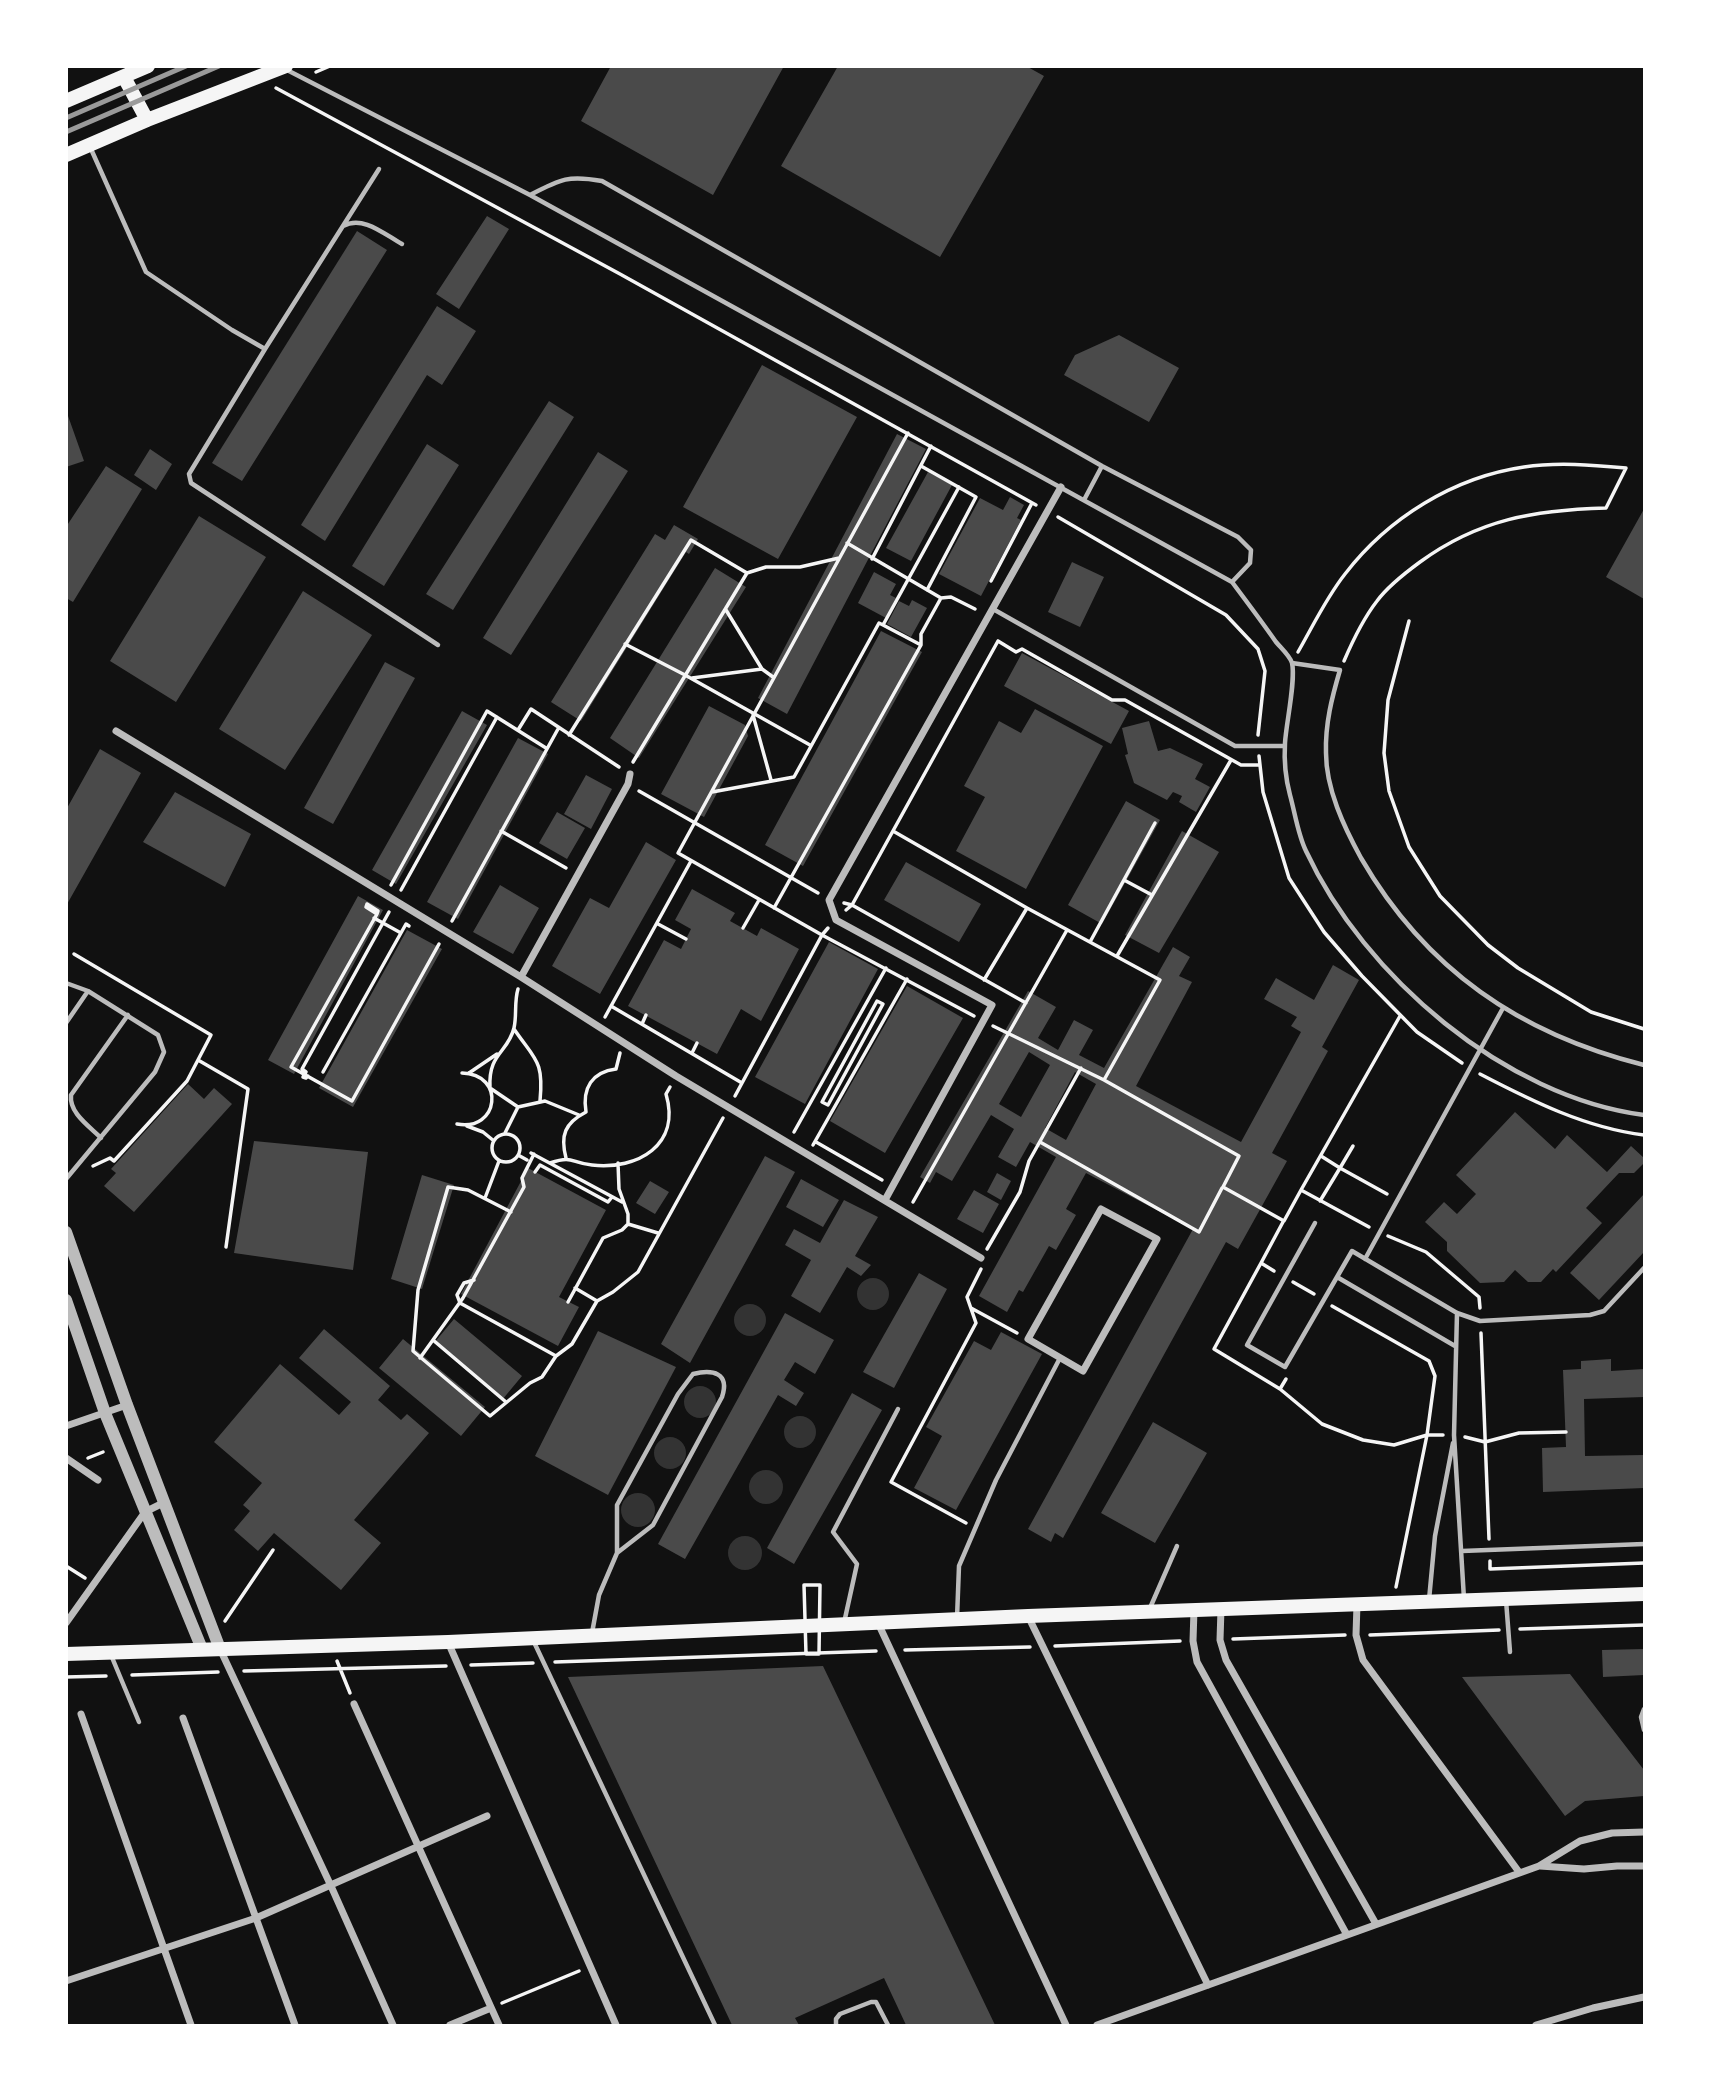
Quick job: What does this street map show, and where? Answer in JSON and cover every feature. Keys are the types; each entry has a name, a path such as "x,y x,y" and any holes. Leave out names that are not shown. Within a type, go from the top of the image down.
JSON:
{"main road":[{"path":"66,101 148,66"},
{"path":"66,155 147,120 285,67"},
{"path":"124,77 147,120"},
{"path":"66,1654 202,1649 218,1642 332,1646 844,1623 1644,1594"}],"street":[{"path":"885,1200 992,1005 836,920 829,900 1060,487"},
{"path":"116,731 521,977 676,1076 981,1258"},
{"path":"521,977 628,785 630,774"},
{"path":"1101,1209 1157,1239 1083,1371 1060,1358 1028,1339 1101,1209"},
{"path":"66,1232 127,1405 218,1642 393,2025"},
{"path":"66,1300 105,1413 202,1649"},
{"path":"66,1426 127,1405"},
{"path":"118,1445 139,1436"},
{"path":"66,1458 98,1480"},
{"path":"66,1623 145,1512 164,1502"},
{"path":"167,1565 185,1555"},
{"path":"1357,1604 1356,1635 1363,1660 1519,1872"},
{"path":"1221,1609 1220,1640 1226,1660 1376,1924"},
{"path":"1194,1610 1193,1641 1197,1662 1347,1935"},
{"path":"1028,1616 1208,1985"},
{"path":"877,1622 1066,2025"},
{"path":"448,1642 616,2025"},
{"path":"354,1704 499,2025"},
{"path":"81,1714 191,2025"},
{"path":"183,1718 295,2025"},
{"path":"66,1981 256,1918 487,1816"},
{"path":"1097,2025 1539,1866 1580,1841 1612,1833 1644,1832"},
{"path":"1539,1866 1584,1869 1644,1866"},
{"path":"1535,2025 1644,1997"},
{"path":"450,2025 491,2008"}],"lane":[{"path":"285,67 530,195 1232,582 1292,663 1291,696 1284,746 1289,791 1304,849 1329,896 1360,941 1397,983 1438,1018 1511,1068 1563,1093 1601,1106 1644,1115"},
{"path":"90,145 146,272 265,349"},
{"path":"379,169 188,474 191,483 438,645"},
{"path":"530,195 559,180 578,177 602,181 1102,466 1238,537 1247,544 1252,556 1250,563 1232,582"},
{"path":"342,226 360,221 402,244"},
{"path":"1084,500 1102,466"},
{"path":"993,608 1235,746 1284,746"},
{"path":"1292,663 1340,670 1327,724 1325,756 1331,787 1348,835 1382,893 1421,942 1467,982 1503,1008 1540,1029 1580,1046 1644,1065"},
{"path":"66,983 88,991 158,1035 164,1052 155,1072 66,1179"},
{"path":"66,1023 88,991"},
{"path":"1365,1259 1503,1008"},
{"path":"101,1138 74,1110 70,1103 71,1095 128,1015"},
{"path":"1315,1223 1247,1345 1286,1367 1353,1251 1457,1313 1480,1321 1590,1315 1604,1311 1644,1268"},
{"path":"1337,1278 1456,1347"},
{"path":"1457,1313 1454,1435 1464,1600"},
{"path":"957,1619 959,1566 996,1480 1060,1358"},
{"path":"592,1634 599,1595 617,1553 617,1506 678,1394 693,1374 714,1372 722,1377 725,1387 722,1397 653,1525 617,1553"},
{"path":"844,1623 857,1564 833,1532 898,1409"},
{"path":"1429,1602 1435,1536 1454,1435"},
{"path":"1462,1551 1644,1544"},
{"path":"1148,1612 1177,1546"},
{"path":"1506,1599 1510,1652"},
{"path":"531,1637 715,2025"},
{"path":"110,1652 139,1722"},
{"path":"1644,1709 1641,1717 1644,1730"},
{"path":"836,2025 840,2014 871,2002 880,2006 888,2025"}],"path":[{"path":"908,433 752,713 678,853 822,935 984,1021 1104,1080 1239,1156 1199,1232 1040,1142"},
{"path":"873,559 931,445"},
{"path":"921,466 976,497 927,590"},
{"path":"1292,663 1345,574 1376,539 1431,498 1463,483 1499,471 1527,466 1626,468 1606,508 1556,509 1517,516 1476,528 1441,547 1378,598 1354,638 1340,670"},
{"path":"883,625 959,487"},
{"path":"988,586 1032,503"},
{"path":"569,735 691,540 747,573"},
{"path":"847,543 941,598 951,597 975,609 967,625 1016,652 1022,649 1112,700 1125,700 1241,765 1260,765"},
{"path":"518,730 531,709 630,774 631,766 747,573 766,567 800,567 839,558"},
{"path":"774,908 921,645 921,634 941,598"},
{"path":"726,610 762,669 773,677"},
{"path":"1409,621 1388,700 1384,753 1389,791 1409,847 1440,897 1488,945 1518,968 1591,1012 1644,1029"},
{"path":"710,792 794,777 878,623 921,645"},
{"path":"852,905 998,641"},
{"path":"625,644 810,745"},
{"path":"691,678 762,669"},
{"path":"385,896 486,711 546,748"},
{"path":"752,713 771,780"},
{"path":"446,932 559,728"},
{"path":"1117,956 1231,760"},
{"path":"628,785 829,900 852,905 1026,1003"},
{"path":"1090,942 1156,823"},
{"path":"501,831 579,876"},
{"path":"893,831 1160,980 1104,1080"},
{"path":"600,1028 691,861"},
{"path":"1124,880 1152,895"},
{"path":"743,928 759,900"},
{"path":"984,980 1027,908"},
{"path":"401,933 375,916 291,1067 352,1101 439,944"},
{"path":"658,924 686,939"},
{"path":"323,1072 406,925"},
{"path":"907,1213 1067,930"},
{"path":"511,1212 468,1189 448,1187 418,1290 413,1318 413,1351 490,1416 530,1383 542,1377 556,1356 572,1343 597,1301 638,1272 822,935"},
{"path":"788,1143 886,968"},
{"path":"465,1126 482,1120 488,1114 492,1097 492,1063 514,1029 515,1001 521,977"},
{"path":"809,1154 907,979"},
{"path":"877,1001 883,1004 873,1023 828,1105 822,1102 877,1001"},
{"path":"611,1006 742,1083"},
{"path":"1301,1190 1400,1015"},
{"path":"642,1024 646,1016"},
{"path":"859,1016 880,1027"},
{"path":"514,1029 536,1059 541,1073 540,1101"},
{"path":"566,1158 562,1137 566,1127 586,1112 584,1101 594,1076 606,1070 617,1069 622,1042"},
{"path":"692,1053 698,1044"},
{"path":"469,1073 498,1052"},
{"path":"198,1060 248,1089 226,1247"},
{"path":"975,1528 891,1482 976,1323 967,1297 981,1273 981,1258 1020,1192 1029,1161 1081,1068"},
{"path":"462,1073 478,1076 490,1088 519,1107"},
{"path":"550,1163 566,1158 592,1165 618,1163 645,1156 658,1146 667,1134 670,1108 666,1094 676,1076"},
{"path":"505,1134 517,1139 520,1147 519,1155 508,1163 499,1161 492,1152 494,1141 505,1134 519,1107 545,1101 579,1115"},
{"path":"457,1124 483,1132 494,1141"},
{"path":"1320,1201 1353,1146"},
{"path":"420,1357 474,1280 524,1187 522,1178 533,1153 624,1203"},
{"path":"519,1155 527,1160"},
{"path":"1321,1156 1397,1200"},
{"path":"485,1198 499,1161"},
{"path":"569,1301 603,1238 622,1230 628,1224 628,1214 619,1189 618,1163"},
{"path":"536,1172 540,1165 608,1202 612,1197"},
{"path":"1223,1187 1261,1209"},
{"path":"1284,1221 1261,1263 1429,1361 1436,1376 1427,1435 1393,1603"},
{"path":"628,1224 658,1233"},
{"path":"575,1288 597,1301"},
{"path":"460,1303 556,1356"},
{"path":"971,1308 1028,1339"},
{"path":"433,1340 507,1402"},
{"path":"1280,1389 1322,1424 1363,1440 1394,1445 1427,1435"},
{"path":"1485,1442 1519,1433 1566,1432"},
{"path":"75,1464 118,1445"},
{"path":"218,1642 273,1550"},
{"path":"66,1566 94,1584"},
{"path":"804,1585 820,1585 820,1625"},
{"path":"1220,1640 1644,1625"},
{"path":"66,1677 1193,1641"},
{"path":"332,1646 354,1704"},
{"path":"491,2008 590,1966"}],"shaded area":[{"path":"873,1278 885,1282 889,1294 885,1306 873,1310 861,1306 857,1294 861,1282"},
{"path":"750,1304 762,1308 766,1320 762,1332 750,1336 738,1332 734,1320 738,1308"},
{"path":"700,1386 712,1390 716,1402 712,1414 700,1418 688,1414 684,1402 688,1390"},
{"path":"800,1416 812,1420 816,1432 812,1444 800,1448 788,1444 784,1432 788,1420"},
{"path":"670,1437 682,1441 686,1453 682,1465 670,1469 658,1465 654,1453 658,1441"},
{"path":"766,1470 778,1475 783,1487 778,1499 766,1504 754,1499 749,1487 754,1475"},
{"path":"638,1493 650,1498 655,1510 650,1522 638,1527 626,1522 621,1510 626,1498"},
{"path":"745,1536 757,1541 762,1553 757,1565 745,1570 733,1565 728,1553 733,1541"}],"building":[{"path":"611,66 784,66 713,195 581,121"},
{"path":"838,66 1026,66 1044,76 940,257 781,166"},
{"path":"487,216 509,229 459,309 436,294"},
{"path":"357,231 387,250 242,481 212,463"},
{"path":"437,306 476,331 442,385 427,375 325,541 301,525"},
{"path":"1119,335 1179,368 1149,422 1064,375 1075,355"},
{"path":"762,365 857,417 778,559 683,507"},
{"path":"549,401 574,417 453,610 426,594"},
{"path":"66,414 84,461 66,467"},
{"path":"897,434 926,449 787,714 758,698"},
{"path":"427,444 459,465 384,586 352,566"},
{"path":"150,449 172,464 156,490 134,475"},
{"path":"598,452 628,471 511,655 483,638"},
{"path":"106,466 142,489 73,602 66,598 66,527"},
{"path":"928,472 952,485 911,561 886,548"},
{"path":"1010,497 1024,505 1017,518 1021,520 981,596 939,574 980,498 1003,510"},
{"path":"1644,509 1644,599 1606,577"},
{"path":"199,516 266,557 176,702 110,661"},
{"path":"674,525 698,539 689,554 686,552 581,721 551,702 655,534 665,540"},
{"path":"1072,562 1104,577 1080,627 1048,612"},
{"path":"715,568 746,587 639,758 610,738"},
{"path":"874,572 896,584 890,595 896,598 886,618 858,603"},
{"path":"303,591 372,635 285,770 219,729"},
{"path":"912,600 927,608 911,637 887,624 899,601 909,606"},
{"path":"881,631 922,652 803,866 765,845"},
{"path":"1022,653 1129,711 1111,744 1004,686"},
{"path":"385,662 415,678 333,824 304,808"},
{"path":"709,706 745,725 748,736 704,817 661,794"},
{"path":"1035,709 1103,746 1026,889 956,851 985,797 964,786 999,721 1021,733"},
{"path":"462,711 487,725 396,884 372,870"},
{"path":"1149,721 1158,751 1170,748 1203,764 1195,779 1210,787 1196,812 1179,802 1182,796 1173,792 1167,800 1134,783 1125,755 1128,754 1122,728"},
{"path":"518,738 548,754 458,919 427,902"},
{"path":"100,749 141,773 66,906 66,810"},
{"path":"586,775 612,789 591,829 564,814"},
{"path":"175,792 251,834 225,887 143,842"},
{"path":"1126,801 1160,820 1102,924 1068,905"},
{"path":"557,812 585,828 567,859 539,843"},
{"path":"1182,831 1219,852 1159,953 1125,935"},
{"path":"646,842 676,860 600,994 552,966 590,898 609,908"},
{"path":"906,862 981,904 959,942 884,900"},
{"path":"500,885 539,908 513,954 473,932"},
{"path":"692,889 735,913 730,921 757,936 761,928 799,949 761,1021 741,1009 717,1054 628,1006 664,940 681,949 691,929 675,920"},
{"path":"358,896 383,910 294,1074 268,1060"},
{"path":"407,930 442,949 353,1107 319,1088"},
{"path":"829,942 878,969 805,1104 755,1077"},
{"path":"1173,947 1190,957 1179,976 1192,982 1136,1086 1241,1142 1301,1032 1291,1026 1297,1017 1264,999 1276,978 1314,1000 1333,965 1359,980 1322,1047 1328,1051 1272,1153 1287,1161 1238,1249 1226,1242 1063,1538 1055,1533 1051,1542 1028,1529 1193,1229 1086,1173 1066,1209 1076,1215 1056,1250 1049,1246 1023,1292 1019,1290 1007,1312 979,1296 1056,1157 1030,1142 1016,1167 998,1157 1014,1129 991,1115 952,1181 936,1172 930,1183 920,1177 1028,991 1056,1007 1038,1038 1058,1050 1074,1020 1093,1030 1079,1055 1104,1068","holes":["1029,1052 1050,1065 1021,1117 999,1104","1075,1072 1096,1084 1066,1140 1045,1128"]},
{"path":"907,986 963,1018 885,1153 830,1121"},
{"path":"188,1084 204,1099 214,1088 232,1104 134,1212 104,1186 116,1173 111,1169"},
{"path":"1515,1112 1555,1149 1567,1135 1607,1172 1631,1146 1644,1158 1644,1163 1634,1173 1619,1173 1586,1208 1602,1223 1556,1272 1553,1269 1541,1282 1528,1282 1515,1270 1504,1282 1480,1283 1447,1251 1447,1242 1425,1222 1444,1202 1457,1214 1476,1194 1456,1175"},
{"path":"254,1141 368,1152 353,1270 234,1253"},
{"path":"765,1156 795,1172 690,1363 661,1344"},
{"path":"528,1168 606,1210 559,1297 579,1307 558,1346 461,1294"},
{"path":"997,1173 1011,1181 1001,1200 987,1192"},
{"path":"422,1175 454,1185 422,1289 391,1279"},
{"path":"801,1179 839,1200 823,1227 786,1207"},
{"path":"650,1181 669,1192 655,1214 636,1203"},
{"path":"974,1190 999,1204 983,1233 957,1219"},
{"path":"1644,1194 1644,1252 1599,1300 1570,1273"},
{"path":"844,1200 878,1217 855,1256 871,1265 861,1276 847,1267 820,1313 791,1296 811,1260 785,1245 794,1229 820,1243"},
{"path":"919,1273 947,1289 894,1388 863,1372"},
{"path":"785,1313 834,1340 815,1374 795,1362 784,1380 804,1393 796,1406 778,1395 685,1559 658,1544"},
{"path":"454,1319 522,1376 502,1400 434,1343"},
{"path":"324,1329 390,1386 378,1400 401,1420 407,1414 429,1433 354,1520 381,1543 341,1590 274,1533 258,1551 234,1530 250,1511 243,1505 262,1483 214,1442 280,1364 339,1415 351,1402 299,1358"},
{"path":"598,1331 676,1367 608,1495 535,1456"},
{"path":"1001,1332 1042,1354 956,1510 914,1488 942,1436 926,1427 974,1341 991,1350"},
{"path":"403,1339 485,1407 461,1436 379,1368"},
{"path":"1611,1359 1611,1371 1644,1369 1644,1397 1584,1399 1585,1456 1644,1455 1644,1488 1543,1492 1542,1448 1566,1447 1563,1370 1581,1369 1581,1361"},
{"path":"852,1393 882,1410 794,1564 767,1548"},
{"path":"1153,1422 1207,1453 1155,1543 1101,1513"},
{"path":"1644,1649 1644,1675 1603,1677 1602,1650"},
{"path":"823,1666 995,2025 906,2025 884,1978 795,2018 799,2025 732,2025 568,1677"},
{"path":"1570,1674 1644,1770 1644,1796 1585,1801 1565,1816 1462,1677"}],"railway":[{"path":"66,118 186,66"},
{"path":"66,132 219,66"}]}
